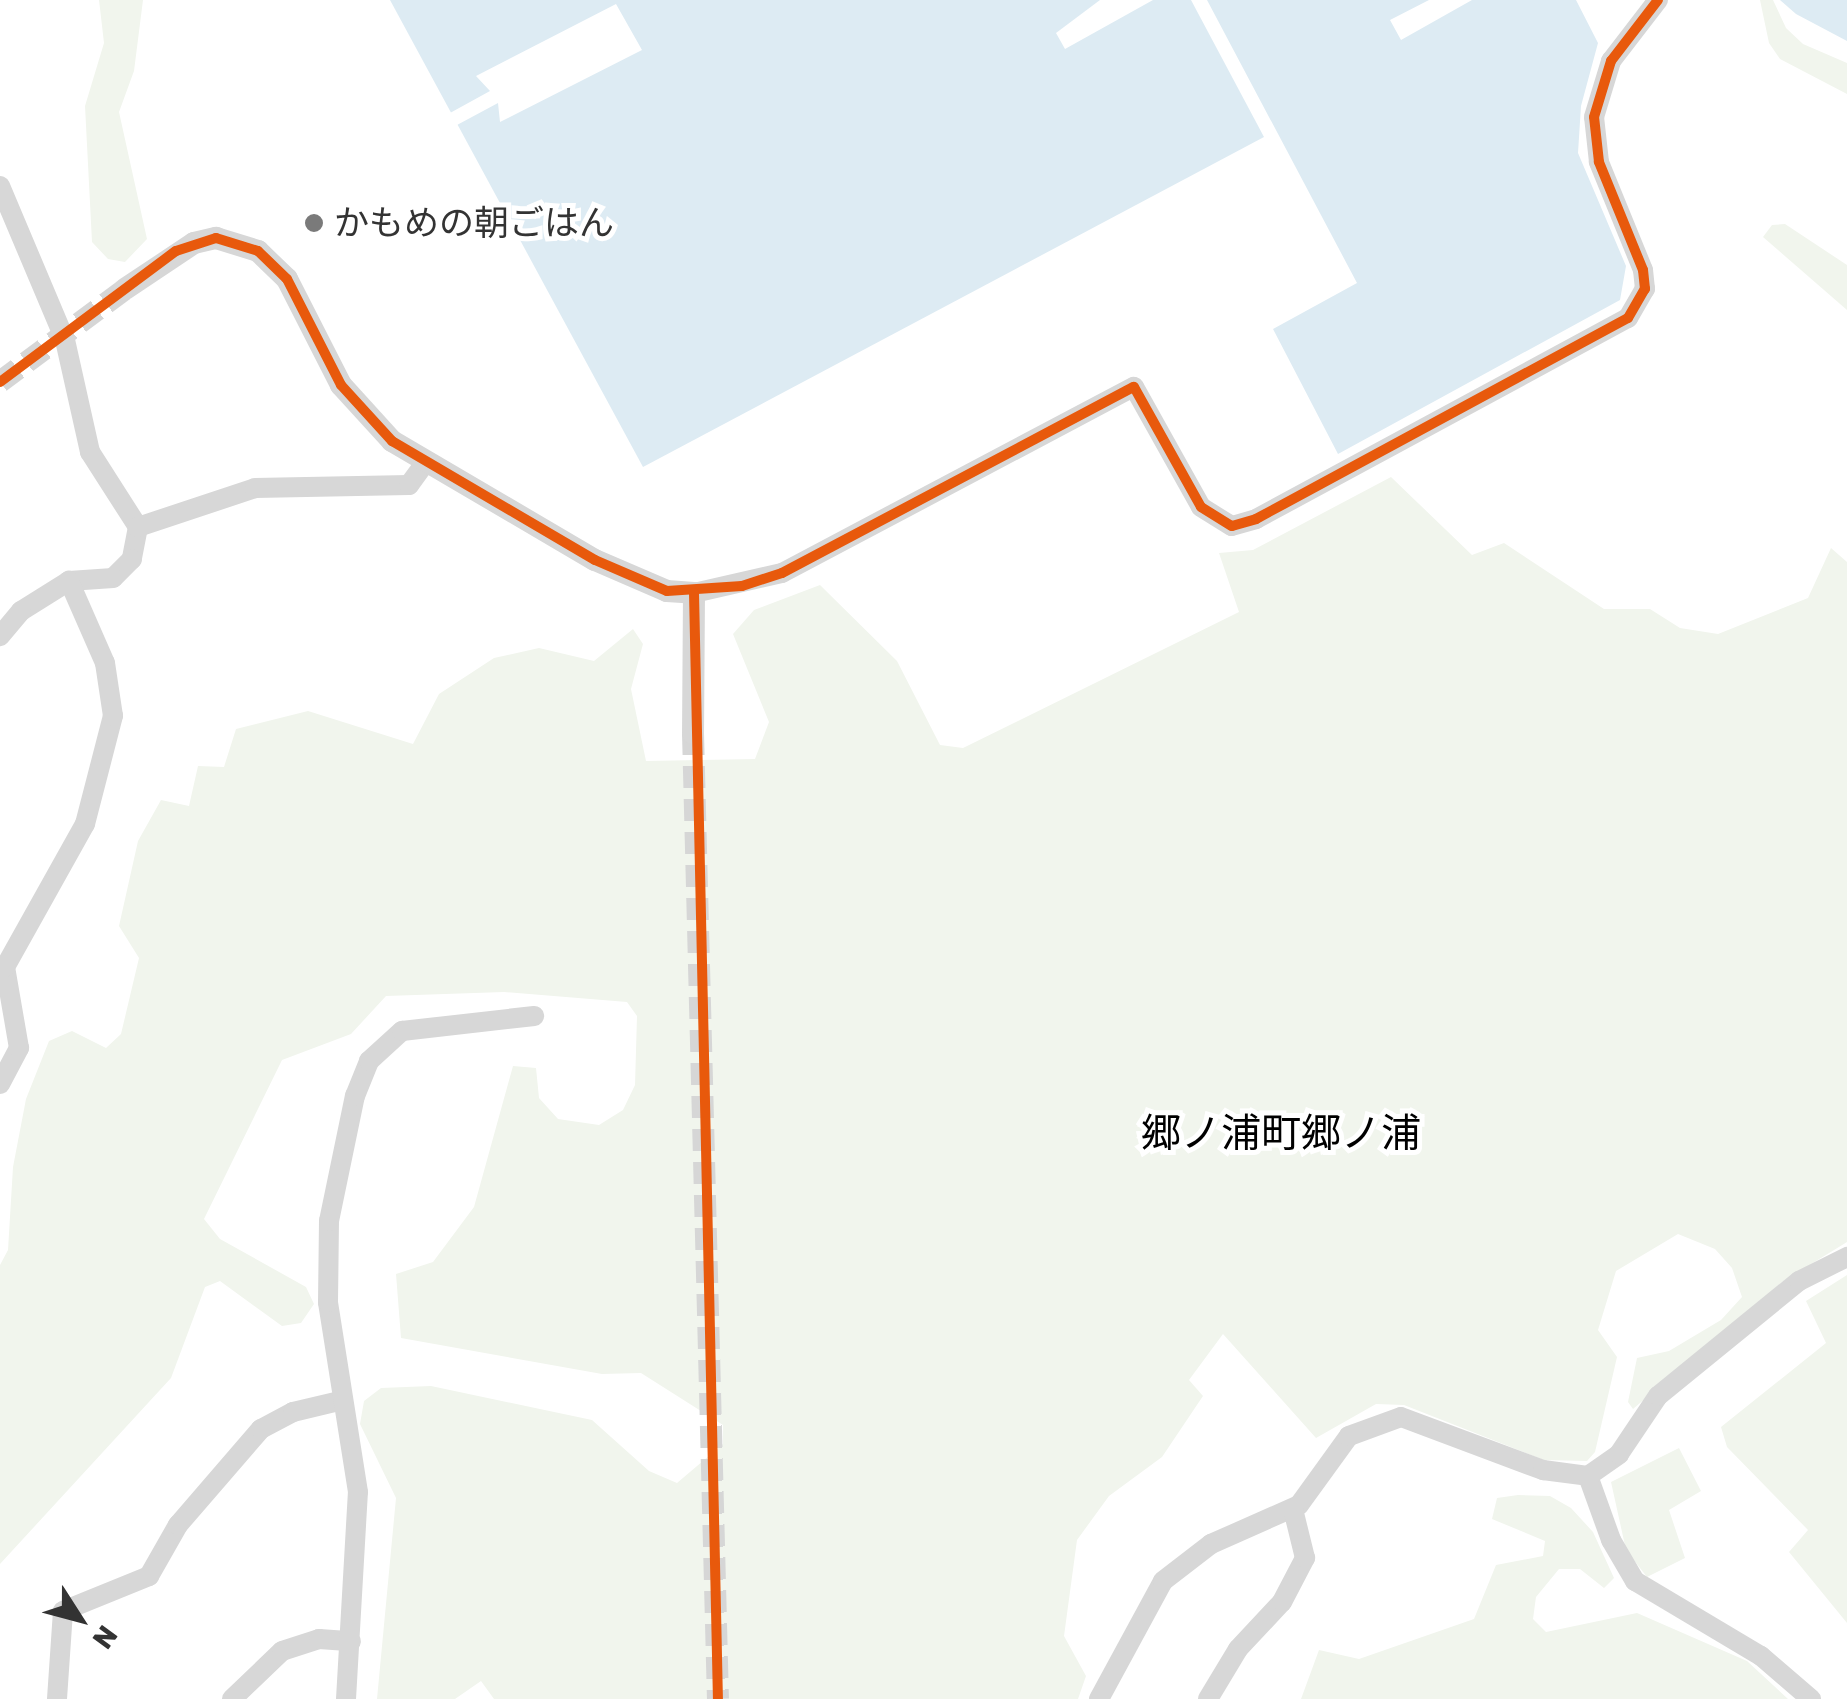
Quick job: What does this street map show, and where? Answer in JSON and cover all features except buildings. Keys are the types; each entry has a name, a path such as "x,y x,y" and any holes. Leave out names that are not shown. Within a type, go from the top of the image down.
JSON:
{"street":[{"path":"125,290 194,243 216,238 258,251 287,279 341,384 370,421 426,462 609,568 666,591 694,593 782,573 1134,387 1201,508 1232,526 1256,519 1628,318 1645,288 1638,253 1598,162 1594,117 1610,61 1658,0"},
{"path":"0,186 65,340 90,452 138,526 132,559 112,578 69,580 21,611 0,636"},
{"path":"138,526 255,488 409,485 426,462"},
{"path":"0,1084 19,1048 6,967 84,824 114,716 105,663 69,580"},
{"path":"693,734 694,593"},
{"path":"346,1699 358,1492 339,1401 328,1302 329,1221 369,1061 402,1031 534,1016"},
{"path":"1100,1699 1163,1581 1211,1544 1292,1509 1349,1436 1402,1417 1543,1470 1588,1476 1619,1454 1658,1396 1799,1281 1847,1258"},
{"path":"56,1699 63,1612 149,1576 178,1525 261,1429 293,1412 339,1401"},
{"path":"1588,1476 1611,1540 1635,1581 1761,1656 1811,1699"},
{"path":"1208,1699 1296,1578 1305,1544 1292,1509"},
{"path":"232,1699 282,1651 318,1639 350,1641"}],"shaded area":[{"path":"99,0 143,0 134,71 119,112 147,239 125,262 108,259 92,242 85,106 104,43"},
{"path":"390,0 1191,0 1264,137 643,467"},
{"path":"1207,0 1429,0 1390,20 1401,40 1472,0 1576,0 1598,43 1581,106 1578,153 1626,266 1620,300 1338,454 1273,329 1357,283"},
{"path":"1760,0 1773,0 1786,28 1803,44 1847,63 1847,94 1780,59 1769,43"},
{"path":"1780,0 1847,0 1847,41 1796,14"},
{"path":"1785,224 1847,265 1847,310 1763,237 1772,225"},
{"path":"1391,477 1472,555 1504,543 1604,609 1650,609 1680,628 1718,634 1808,598 1831,548 1847,562 1847,1242 1782,1282 1633,1409 1628,1402 1637,1358 1669,1351 1721,1320 1742,1297 1732,1268 1715,1249 1678,1234 1616,1271 1598,1330 1617,1357 1595,1452 1587,1461 1544,1460 1404,1405 1376,1404 1316,1438 1223,1334 1189,1380 1203,1396 1162,1457 1109,1496 1077,1540 1064,1636 1086,1676 1078,1699 494,1699 481,1681 455,1699 377,1699 396,1498 360,1424 364,1401 381,1388 431,1386 592,1420 649,1471 677,1483 723,1444 723,1425 641,1373 602,1374 401,1338 396,1274 433,1262 474,1207 513,1066 536,1068 539,1098 558,1119 599,1125 623,1110 635,1085 637,1016 627,1002 504,992 386,996 351,1034 282,1060 204,1219 220,1239 306,1287 314,1304 301,1323 282,1326 220,1281 205,1287 171,1378 0,1564 0,1265 8,1250 13,1167 26,1099 49,1041 72,1031 106,1048 121,1034 139,958 119,926 138,841 161,800 189,806 198,766 224,767 236,729 308,711 413,744 439,694 494,658 539,648 594,661 633,629 643,644 631,689 646,761 755,759 769,722 733,634 754,610 820,585 897,661 940,745 963,748 1239,612 1219,553 1253,550"},
{"path":"1847,1275 1847,1623 1789,1552 1808,1530 1727,1447 1721,1427 1826,1343 1806,1301"},
{"path":"1679,1448 1701,1491 1669,1510 1685,1558 1647,1577 1626,1550 1611,1482"},
{"path":"1550,1496 1571,1508 1593,1532 1614,1578 1604,1588 1580,1569 1559,1569 1536,1597 1533,1619 1546,1632 1637,1613 1747,1661 1788,1699 1301,1699 1319,1650 1359,1659 1474,1619 1496,1565 1543,1556 1545,1541 1492,1519 1497,1498"}],"pier":[{"path":"1100,0 1153,0 1065,49 1056,33"},
{"path":"616,4 642,50 500,122 498,103 457,125 450,113 490,91 476,76"}],"tunnel":[{"path":"0,382 125,289"},
{"path":"693,733 718,1699"}],"cycle path":[{"path":"0,382 176,251 216,238 258,251 287,279 341,385 392,441 595,560 667,591 742,586 782,573 1134,387 1201,507 1232,526 1256,519 1628,318 1645,289 1643,270 1599,162 1594,117 1611,61 1658,0"},
{"path":"694,593 718,1699"}],"place":[{"name":"かもめの朝ごはん","path":"314,223"}],"district":[{"name":"郷ノ浦町郷ノ浦","path":"1281,1134"}]}
